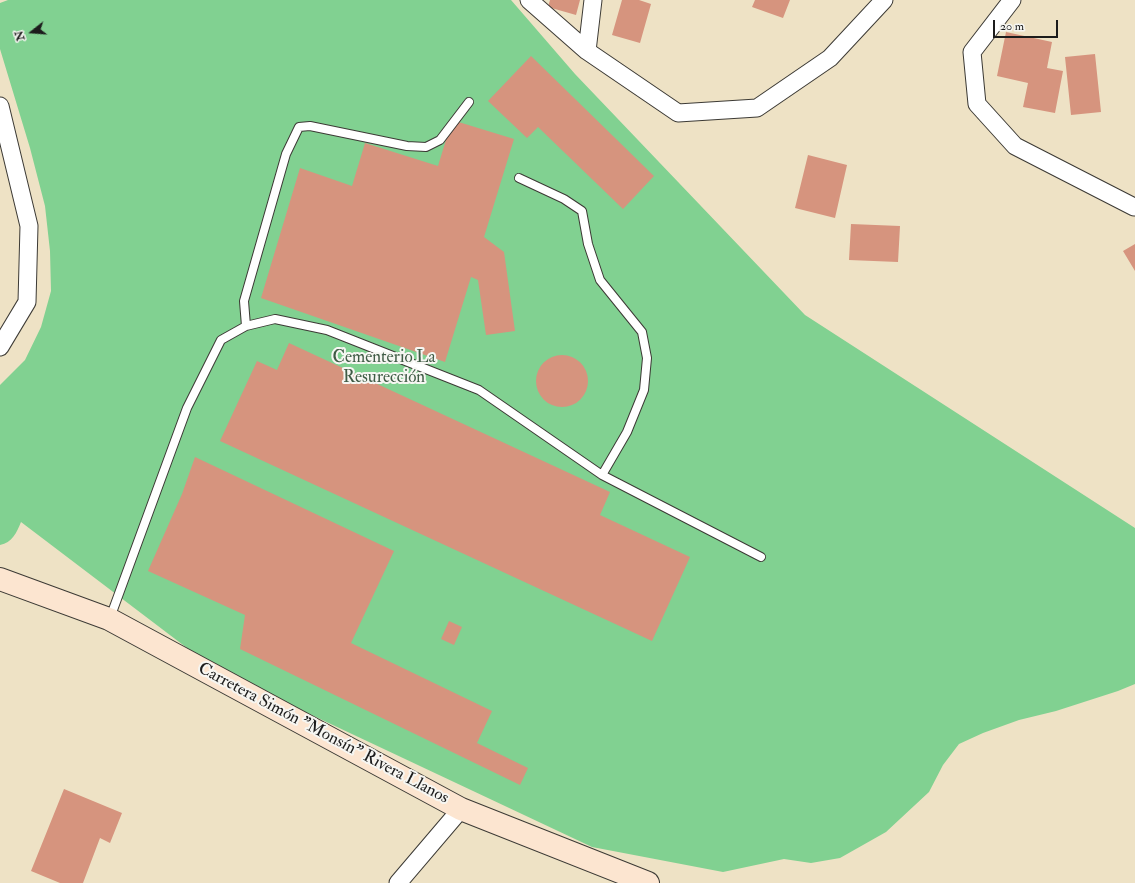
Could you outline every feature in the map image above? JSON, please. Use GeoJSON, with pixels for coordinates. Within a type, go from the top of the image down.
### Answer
{"type":"FeatureCollection","features":[{"type":"Feature","properties":{"kind":"street"},"geometry":{"type":"LineString","coordinates":[[529,0],[587,51],[678,113],[758,108],[830,58],[884,0]]}},
{"type":"Feature","properties":{"kind":"street"},"geometry":{"type":"LineString","coordinates":[[587,51],[593,0]]}},
{"type":"Feature","properties":{"kind":"street"},"geometry":{"type":"LineString","coordinates":[[1012,0],[972,52],[977,104],[1015,146],[1134,207]]}},
{"type":"Feature","properties":{"kind":"street"},"geometry":{"type":"LineString","coordinates":[[0,106],[30,226],[27,302],[0,347]]}},
{"type":"Feature","properties":{"kind":"street","name":"Carretera Simón \"Monsín\" Rivera Llanos"},"geometry":{"type":"LineString","coordinates":[[0,579],[109,619],[461,809],[648,883]]}},
{"type":"Feature","properties":{"kind":"street"},"geometry":{"type":"LineString","coordinates":[[398,883],[461,809]]}},
{"type":"Feature","properties":{"kind":"lane"},"geometry":{"type":"LineString","coordinates":[[246,326],[244,301],[286,154],[299,127],[310,126],[407,146],[426,147],[440,140],[469,102]]}},
{"type":"Feature","properties":{"kind":"lane"},"geometry":{"type":"LineString","coordinates":[[519,178],[564,199],[582,211],[588,244],[600,280],[642,332],[647,358],[644,390],[627,432],[602,475]]}},
{"type":"Feature","properties":{"kind":"lane"},"geometry":{"type":"LineString","coordinates":[[109,619],[187,408],[221,340],[246,326],[275,319],[327,330],[479,390],[602,475],[761,557]]}},
{"type":"Feature","properties":{"kind":"green space","name":"Cementerio La Resurección"},"geometry":{"type":"Polygon","coordinates":[[[8,0],[511,0],[575,74],[805,315],[1135,528],[1135,684],[1056,711],[1019,720],[983,733],[959,744],[943,765],[929,792],[886,832],[840,858],[811,863],[784,859],[723,872],[592,847],[216,670],[21,522],[16,533],[11,539],[0,545],[0,385],[25,360],[41,327],[51,291],[50,251],[45,206],[30,148],[0,49],[0,3],[8,0]]]}},
{"type":"Feature","properties":{"kind":"building"},"geometry":{"type":"Polygon","coordinates":[[[550,0],[580,0],[576,15],[548,7],[550,0]]]}},
{"type":"Feature","properties":{"kind":"building"},"geometry":{"type":"Polygon","coordinates":[[[622,0],[639,0],[651,4],[640,43],[612,35],[622,0]]]}},
{"type":"Feature","properties":{"kind":"building"},"geometry":{"type":"Polygon","coordinates":[[[755,0],[790,0],[783,18],[752,7],[755,0]]]}},
{"type":"Feature","properties":{"kind":"building"},"geometry":{"type":"Polygon","coordinates":[[[1006,32],[1052,42],[1047,68],[1063,71],[1055,113],[1023,107],[1028,83],[997,76],[1006,32]]]}},
{"type":"Feature","properties":{"kind":"building"},"geometry":{"type":"Polygon","coordinates":[[[1095,54],[1101,112],[1071,115],[1065,57],[1095,54]]]}},
{"type":"Feature","properties":{"kind":"building"},"geometry":{"type":"Polygon","coordinates":[[[531,56],[654,176],[623,209],[538,127],[527,138],[488,101],[531,56]]]}},
{"type":"Feature","properties":{"kind":"building"},"geometry":{"type":"Polygon","coordinates":[[[452,120],[514,139],[484,237],[504,252],[515,331],[486,335],[478,280],[471,277],[445,362],[261,298],[300,168],[352,186],[365,143],[438,166],[452,120]]]}},
{"type":"Feature","properties":{"kind":"building"},"geometry":{"type":"Polygon","coordinates":[[[808,155],[847,165],[835,218],[795,208],[808,155]]]}},
{"type":"Feature","properties":{"kind":"building"},"geometry":{"type":"Polygon","coordinates":[[[851,224],[900,226],[898,262],[849,260],[851,224]]]}},
{"type":"Feature","properties":{"kind":"building"},"geometry":{"type":"Polygon","coordinates":[[[1135,244],[1135,271],[1123,251],[1135,244]]]}},
{"type":"Feature","properties":{"kind":"building"},"geometry":{"type":"Polygon","coordinates":[[[289,343],[610,492],[600,515],[690,557],[652,641],[220,441],[257,361],[277,370],[289,343]]]}},
{"type":"Feature","properties":{"kind":"building"},"geometry":{"type":"Polygon","coordinates":[[[557,355],[567,355],[581,362],[588,376],[588,386],[581,400],[567,407],[557,407],[547,403],[540,396],[536,386],[536,376],[540,366],[547,359],[557,355]]]}},
{"type":"Feature","properties":{"kind":"building"},"geometry":{"type":"Polygon","coordinates":[[[195,457],[394,551],[351,643],[492,711],[477,743],[528,768],[520,785],[240,649],[245,615],[148,571],[182,494],[195,457]]]}},
{"type":"Feature","properties":{"kind":"building"},"geometry":{"type":"Polygon","coordinates":[[[449,621],[462,627],[454,645],[441,639],[449,621]]]}},
{"type":"Feature","properties":{"kind":"building"},"geometry":{"type":"Polygon","coordinates":[[[64,789],[122,813],[110,843],[100,838],[83,883],[60,883],[31,871],[64,789]]]}}]}
